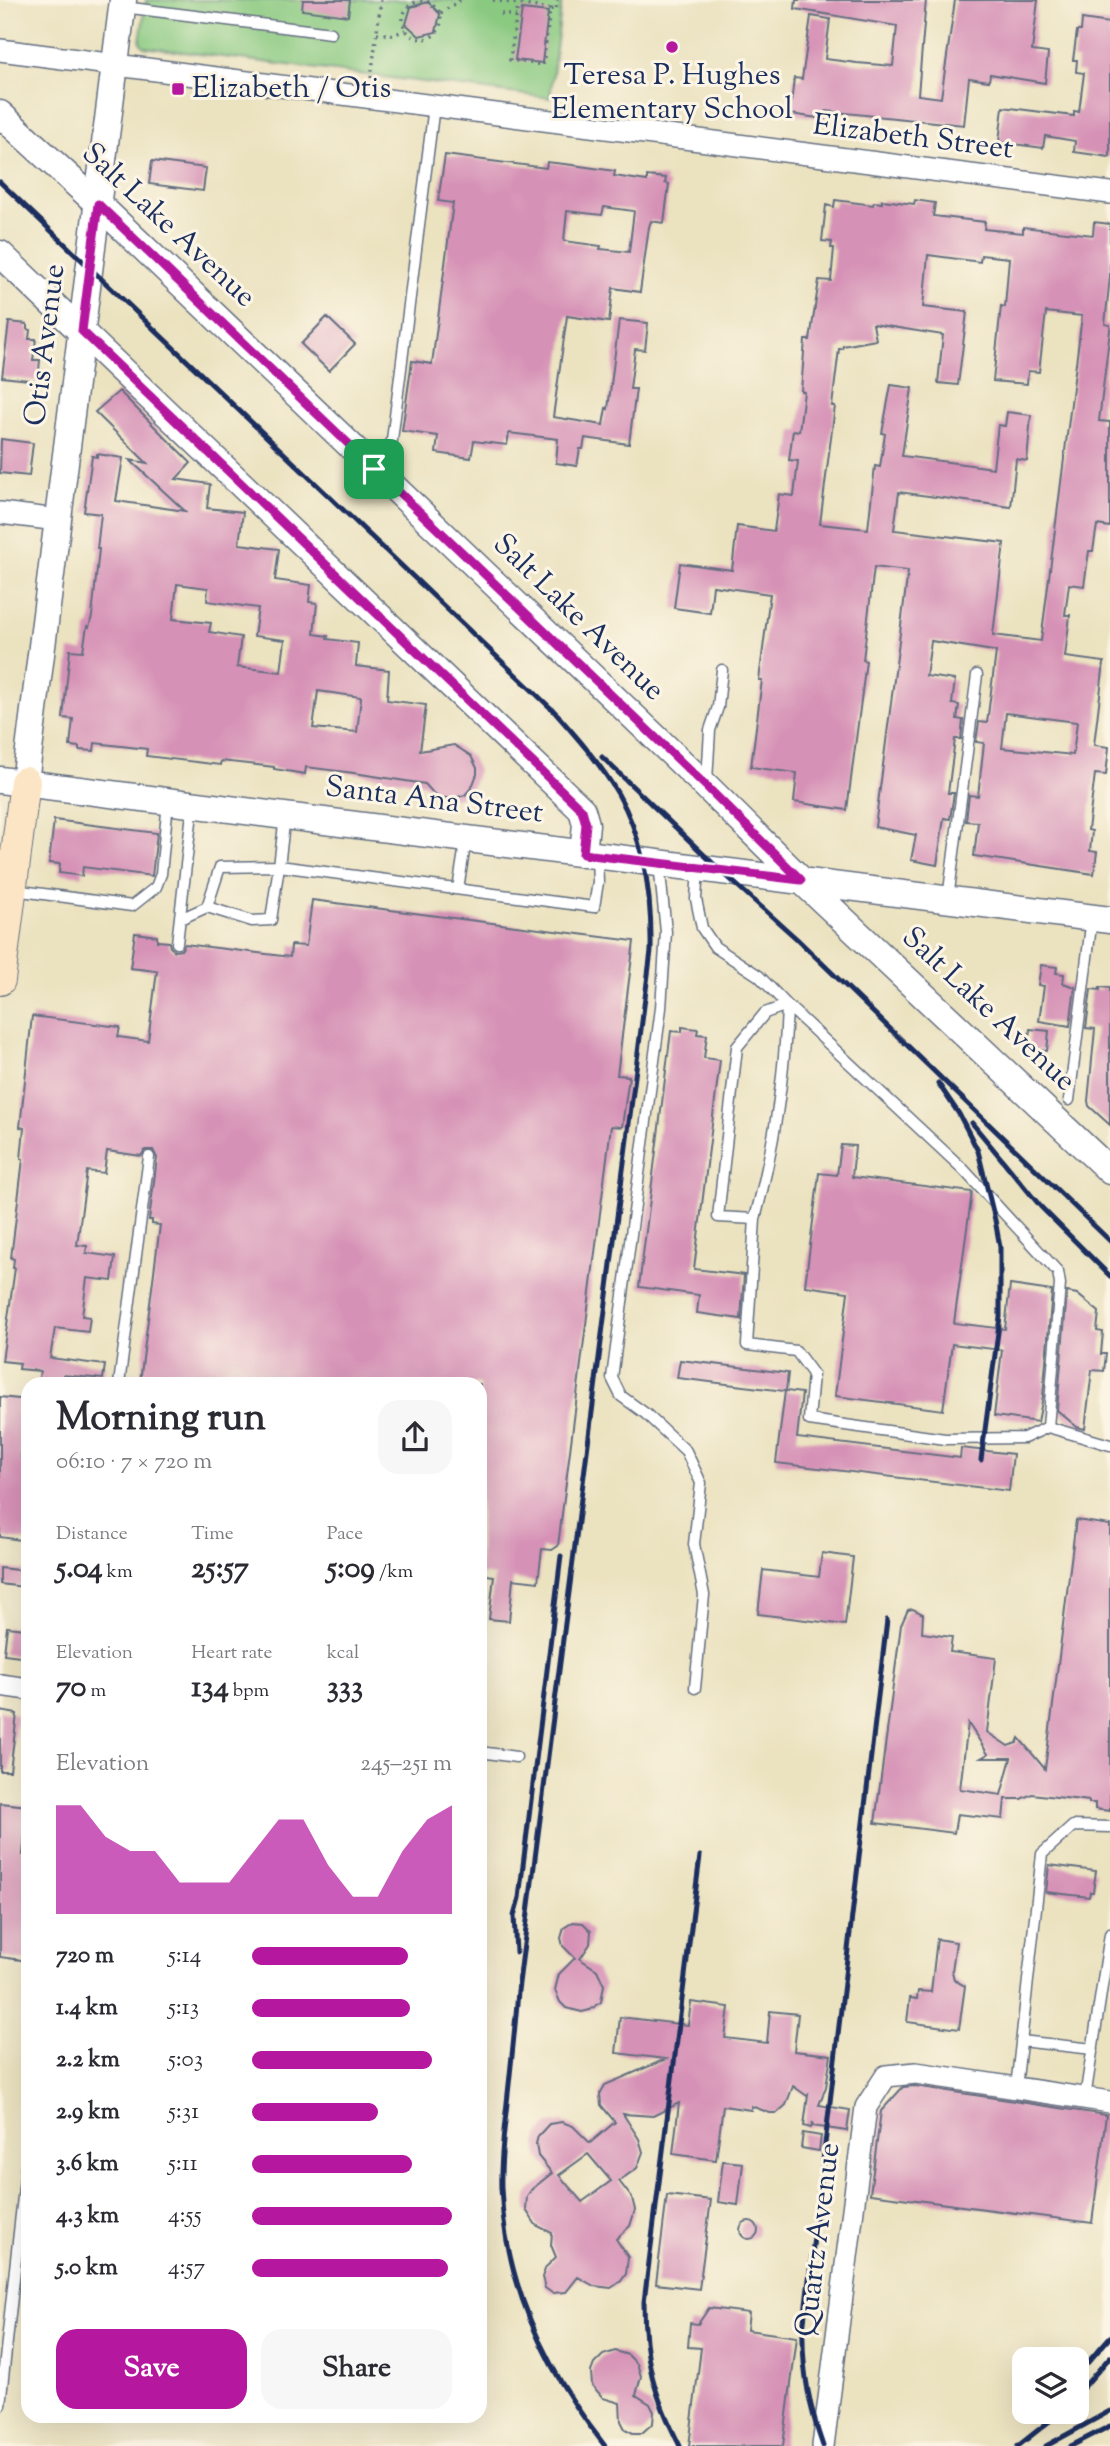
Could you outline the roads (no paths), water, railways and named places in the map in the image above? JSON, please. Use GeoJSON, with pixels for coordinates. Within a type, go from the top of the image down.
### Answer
{"type":"FeatureCollection","features":[{"type":"Feature","properties":{"kind":"main road"},"geometry":{"type":"LineString","coordinates":[[0,980],[12,781]]}},
{"type":"Feature","properties":{"kind":"street","name":"Otis Avenue"},"geometry":{"type":"LineString","coordinates":[[12,781],[58,520],[123,4]]}},
{"type":"Feature","properties":{"kind":"street","name":"Elizabeth Street"},"geometry":{"type":"LineString","coordinates":[[0,50],[1110,193]]}},
{"type":"Feature","properties":{"kind":"street","name":"Salt Lake Avenue"},"geometry":{"type":"LineString","coordinates":[[0,114],[98,204],[801,880],[1110,1171]]}},
{"type":"Feature","properties":{"kind":"street"},"geometry":{"type":"LineString","coordinates":[[0,254],[582,810],[590,855]]}},
{"type":"Feature","properties":{"kind":"street"},"geometry":{"type":"LineString","coordinates":[[0,513],[58,520]]}},
{"type":"Feature","properties":{"kind":"street","name":"Santa Ana Street"},"geometry":{"type":"LineString","coordinates":[[12,781],[1101,919]]}},
{"type":"Feature","properties":{"kind":"street"},"geometry":{"type":"LineString","coordinates":[[0,1685],[21,1688]]}},
{"type":"Feature","properties":{"kind":"street","name":"Quartz Avenue"},"geometry":{"type":"LineString","coordinates":[[823,2446],[866,2107],[886,2076],[916,2073],[1016,2088]]}},
{"type":"Feature","properties":{"kind":"street"},"geometry":{"type":"LineString","coordinates":[[1016,2088],[1110,2102]]}},
{"type":"Feature","properties":{"kind":"lane"},"geometry":{"type":"LineString","coordinates":[[170,13],[172,0]]}},
{"type":"Feature","properties":{"kind":"lane"},"geometry":{"type":"LineString","coordinates":[[123,4],[170,13],[331,33]]}},
{"type":"Feature","properties":{"kind":"lane"},"geometry":{"type":"LineString","coordinates":[[374,469],[387,454],[392,440],[434,106]]}},
{"type":"Feature","properties":{"kind":"lane"},"geometry":{"type":"LineString","coordinates":[[706,786],[710,730],[718,707],[722,670]]}},
{"type":"Feature","properties":{"kind":"lane"},"geometry":{"type":"LineString","coordinates":[[948,899],[977,675]]}},
{"type":"Feature","properties":{"kind":"lane"},"geometry":{"type":"LineString","coordinates":[[7,893],[132,906],[156,887],[180,803]]}},
{"type":"Feature","properties":{"kind":"lane"},"geometry":{"type":"LineString","coordinates":[[177,943],[180,919],[180,803]]}},
{"type":"Feature","properties":{"kind":"lane"},"geometry":{"type":"LineString","coordinates":[[180,919],[207,907],[252,921],[271,920],[285,816]]}},
{"type":"Feature","properties":{"kind":"lane"},"geometry":{"type":"LineString","coordinates":[[458,890],[466,839]]}},
{"type":"Feature","properties":{"kind":"lane"},"geometry":{"type":"LineString","coordinates":[[207,907],[220,867],[279,866],[594,907],[598,881],[590,855]]}},
{"type":"Feature","properties":{"kind":"lane"},"geometry":{"type":"LineString","coordinates":[[659,863],[666,932],[661,1008],[612,1378],[621,1396],[646,1414],[686,1451],[701,1483],[694,1544],[705,1595],[695,1688]]}},
{"type":"Feature","properties":{"kind":"lane"},"geometry":{"type":"LineString","coordinates":[[698,868],[696,899],[702,928],[715,947],[759,976],[786,1005],[964,1170],[1058,1272],[1060,1284],[1048,1427]]}},
{"type":"Feature","properties":{"kind":"lane"},"geometry":{"type":"LineString","coordinates":[[1069,1100],[1101,919]]}},
{"type":"Feature","properties":{"kind":"lane"},"geometry":{"type":"LineString","coordinates":[[786,1005],[784,1055],[766,1176],[755,1219],[747,1345],[796,1351],[813,1374],[809,1420],[945,1439],[1024,1438],[1048,1427],[1110,1445]]}},
{"type":"Feature","properties":{"kind":"lane"},"geometry":{"type":"LineString","coordinates":[[755,1219],[718,1217],[737,1047],[765,1013],[786,1005]]}},
{"type":"Feature","properties":{"kind":"lane"},"geometry":{"type":"LineString","coordinates":[[120,1377],[149,1157]]}},
{"type":"Feature","properties":{"kind":"lane"},"geometry":{"type":"LineString","coordinates":[[487,1753],[516,1757]]}},
{"type":"Feature","properties":{"kind":"lane"},"geometry":{"type":"LineString","coordinates":[[1016,2088],[1042,1854],[1073,1826],[1110,1827]]}},
{"type":"Feature","properties":{"kind":"lane"},"geometry":{"type":"LineString","coordinates":[[1085,2098],[1110,1934]]}},
{"type":"Feature","properties":{"kind":"lane"},"geometry":{"type":"LineString","coordinates":[[1021,2041],[1093,2049]]}},
{"type":"Feature","properties":{"kind":"lane"},"geometry":{"type":"LineString","coordinates":[[0,2405],[21,2214]]}},
{"type":"Feature","properties":{"kind":"railway"},"geometry":{"type":"LineString","coordinates":[[0,182],[559,716]]}},
{"type":"Feature","properties":{"kind":"railway"},"geometry":{"type":"LineString","coordinates":[[552,709],[603,771],[618,794],[635,831],[648,890],[651,951],[518,1991],[501,2188],[511,2259],[532,2325],[564,2388],[605,2446]]}},
{"type":"Feature","properties":{"kind":"railway"},"geometry":{"type":"LineString","coordinates":[[602,757],[797,939],[1110,1241]]}},
{"type":"Feature","properties":{"kind":"railway"},"geometry":{"type":"LineString","coordinates":[[938,1083],[959,1114],[978,1151],[1000,1247],[1000,1317],[981,1460]]}},
{"type":"Feature","properties":{"kind":"railway"},"geometry":{"type":"LineString","coordinates":[[972,1123],[1041,1207],[1110,1276]]}},
{"type":"Feature","properties":{"kind":"railway"},"geometry":{"type":"LineString","coordinates":[[516,1952],[514,1916],[519,1898],[561,1556]]}},
{"type":"Feature","properties":{"kind":"railway"},"geometry":{"type":"LineString","coordinates":[[823,2446],[807,2389],[803,2330],[887,1620]]}},
{"type":"Feature","properties":{"kind":"railway"},"geometry":{"type":"LineString","coordinates":[[680,2446],[663,2410],[652,2377],[646,2342],[644,2302],[700,1856]]}},
{"type":"Feature","properties":{"kind":"railway"},"geometry":{"type":"LineString","coordinates":[[1089,2361],[1110,2337]]}},
{"type":"Feature","properties":{"kind":"railway"},"geometry":{"type":"LineString","coordinates":[[1089,2381],[1110,2357]]}},
{"type":"Feature","properties":{"kind":"railway"},"geometry":{"type":"LineString","coordinates":[[1046,2446],[1110,2411]]}},
{"type":"Feature","properties":{"kind":"railway"},"geometry":{"type":"LineString","coordinates":[[1018,2446],[1046,2424]]}},
{"type":"Feature","properties":{"kind":"railway"},"geometry":{"type":"LineString","coordinates":[[1071,2446],[1110,2426]]}},
{"type":"Feature","properties":{"kind":"place","name":"Teresa P. Hughes Elementary School"},"geometry":{"type":"Point","coordinates":[672,47]}},
{"type":"Feature","properties":{"kind":"place","name":"Elizabeth / Otis"},"geometry":{"type":"Point","coordinates":[178,89]}}]}
